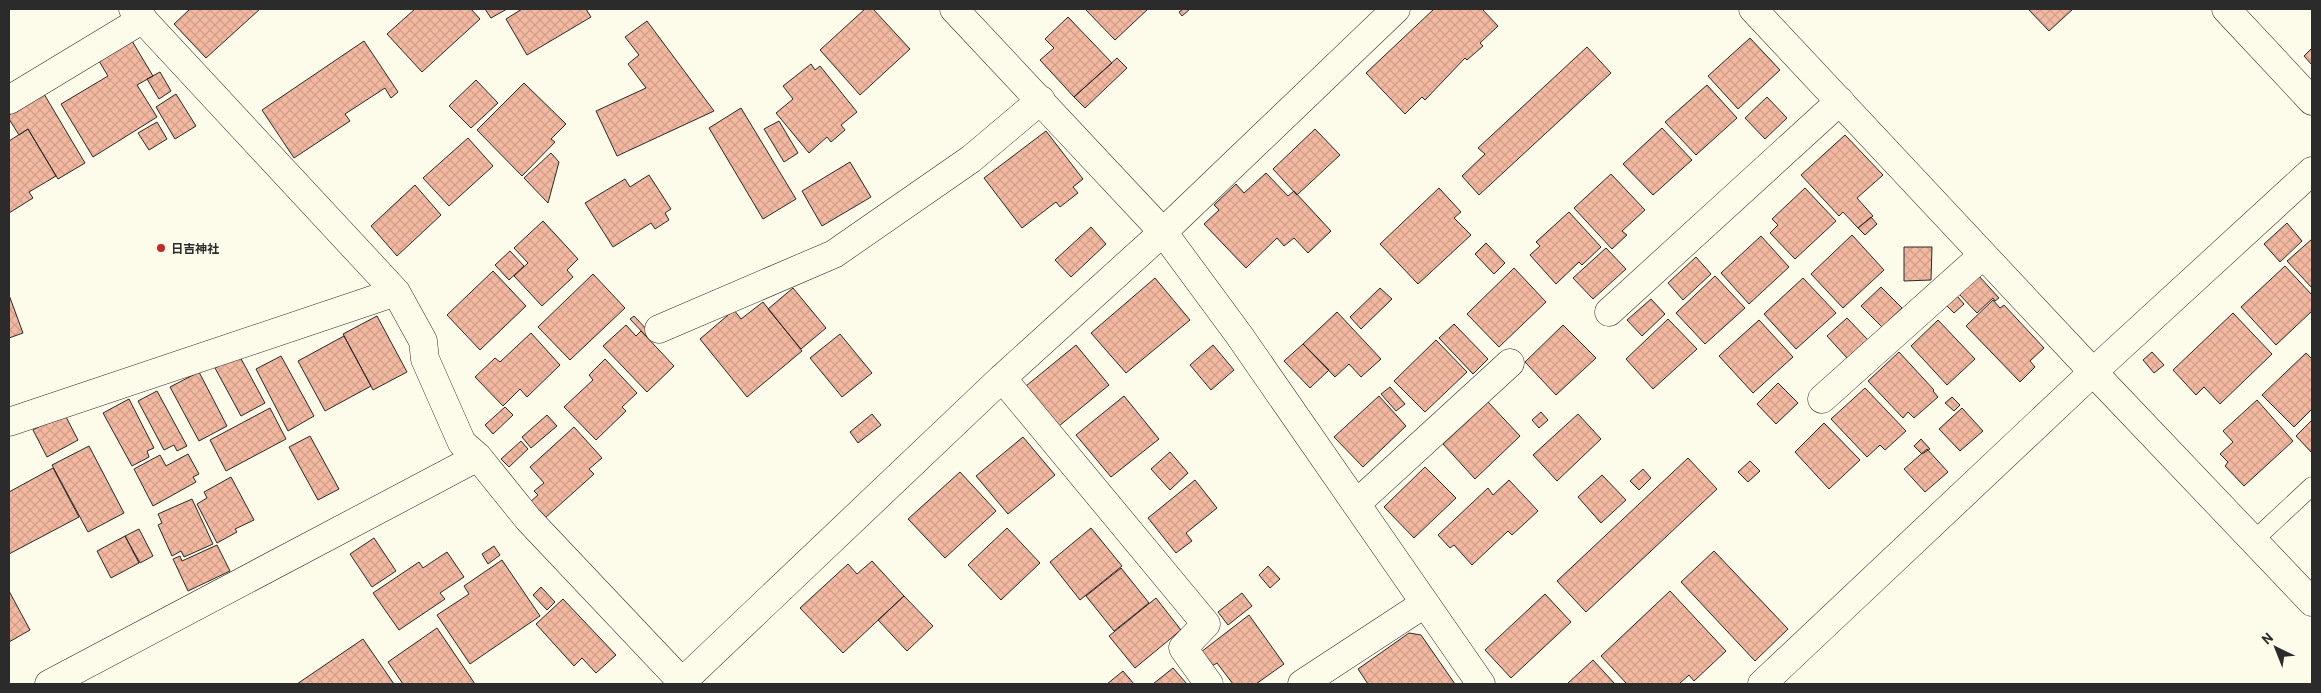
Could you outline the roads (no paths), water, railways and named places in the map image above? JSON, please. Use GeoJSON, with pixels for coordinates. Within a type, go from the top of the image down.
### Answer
{"type":"FeatureCollection","features":[{"type":"Feature","properties":{"kind":"street"},"geometry":{"type":"LineString","coordinates":[[954,9],[1164,232],[1239,335],[1481,684]]}},
{"type":"Feature","properties":{"kind":"street"},"geometry":{"type":"LineString","coordinates":[[9,100],[138,14],[396,292],[423,341],[424,359],[462,442],[478,458],[528,519],[682,683],[1002,378],[1164,232],[1396,9]]}},
{"type":"Feature","properties":{"kind":"street"},"geometry":{"type":"LineString","coordinates":[[1753,9],[2093,372],[2312,602]]}},
{"type":"Feature","properties":{"kind":"street"},"geometry":{"type":"LineString","coordinates":[[2226,9],[2312,102]]}},
{"type":"Feature","properties":{"kind":"street"},"geometry":{"type":"LineString","coordinates":[[659,329],[834,254],[971,160],[1041,100]]}},
{"type":"Feature","properties":{"kind":"street"},"geometry":{"type":"LineString","coordinates":[[1610,312],[1840,101]]}},
{"type":"Feature","properties":{"kind":"street"},"geometry":{"type":"LineString","coordinates":[[1762,684],[2093,372],[2312,171]]}},
{"type":"Feature","properties":{"kind":"street"},"geometry":{"type":"LineString","coordinates":[[1822,399],[1983,255]]}},
{"type":"Feature","properties":{"kind":"street"},"geometry":{"type":"LineString","coordinates":[[9,422],[396,292]]}},
{"type":"Feature","properties":{"kind":"street"},"geometry":{"type":"LineString","coordinates":[[1356,504],[1510,363]]}},
{"type":"Feature","properties":{"kind":"street"},"geometry":{"type":"LineString","coordinates":[[1002,378],[1206,624],[1184,648],[1209,684]]}},
{"type":"Feature","properties":{"kind":"street"},"geometry":{"type":"LineString","coordinates":[[49,684],[478,458]]}},
{"type":"Feature","properties":{"kind":"street"},"geometry":{"type":"LineString","coordinates":[[1302,684],[1424,604]]}},
{"type":"Feature","properties":{"kind":"lane"},"geometry":{"type":"LineString","coordinates":[[2254,540],[2312,486]]}},
{"type":"Feature","properties":{"kind":"place","name":"日吉神社"},"geometry":{"type":"Point","coordinates":[161,248]}}]}
